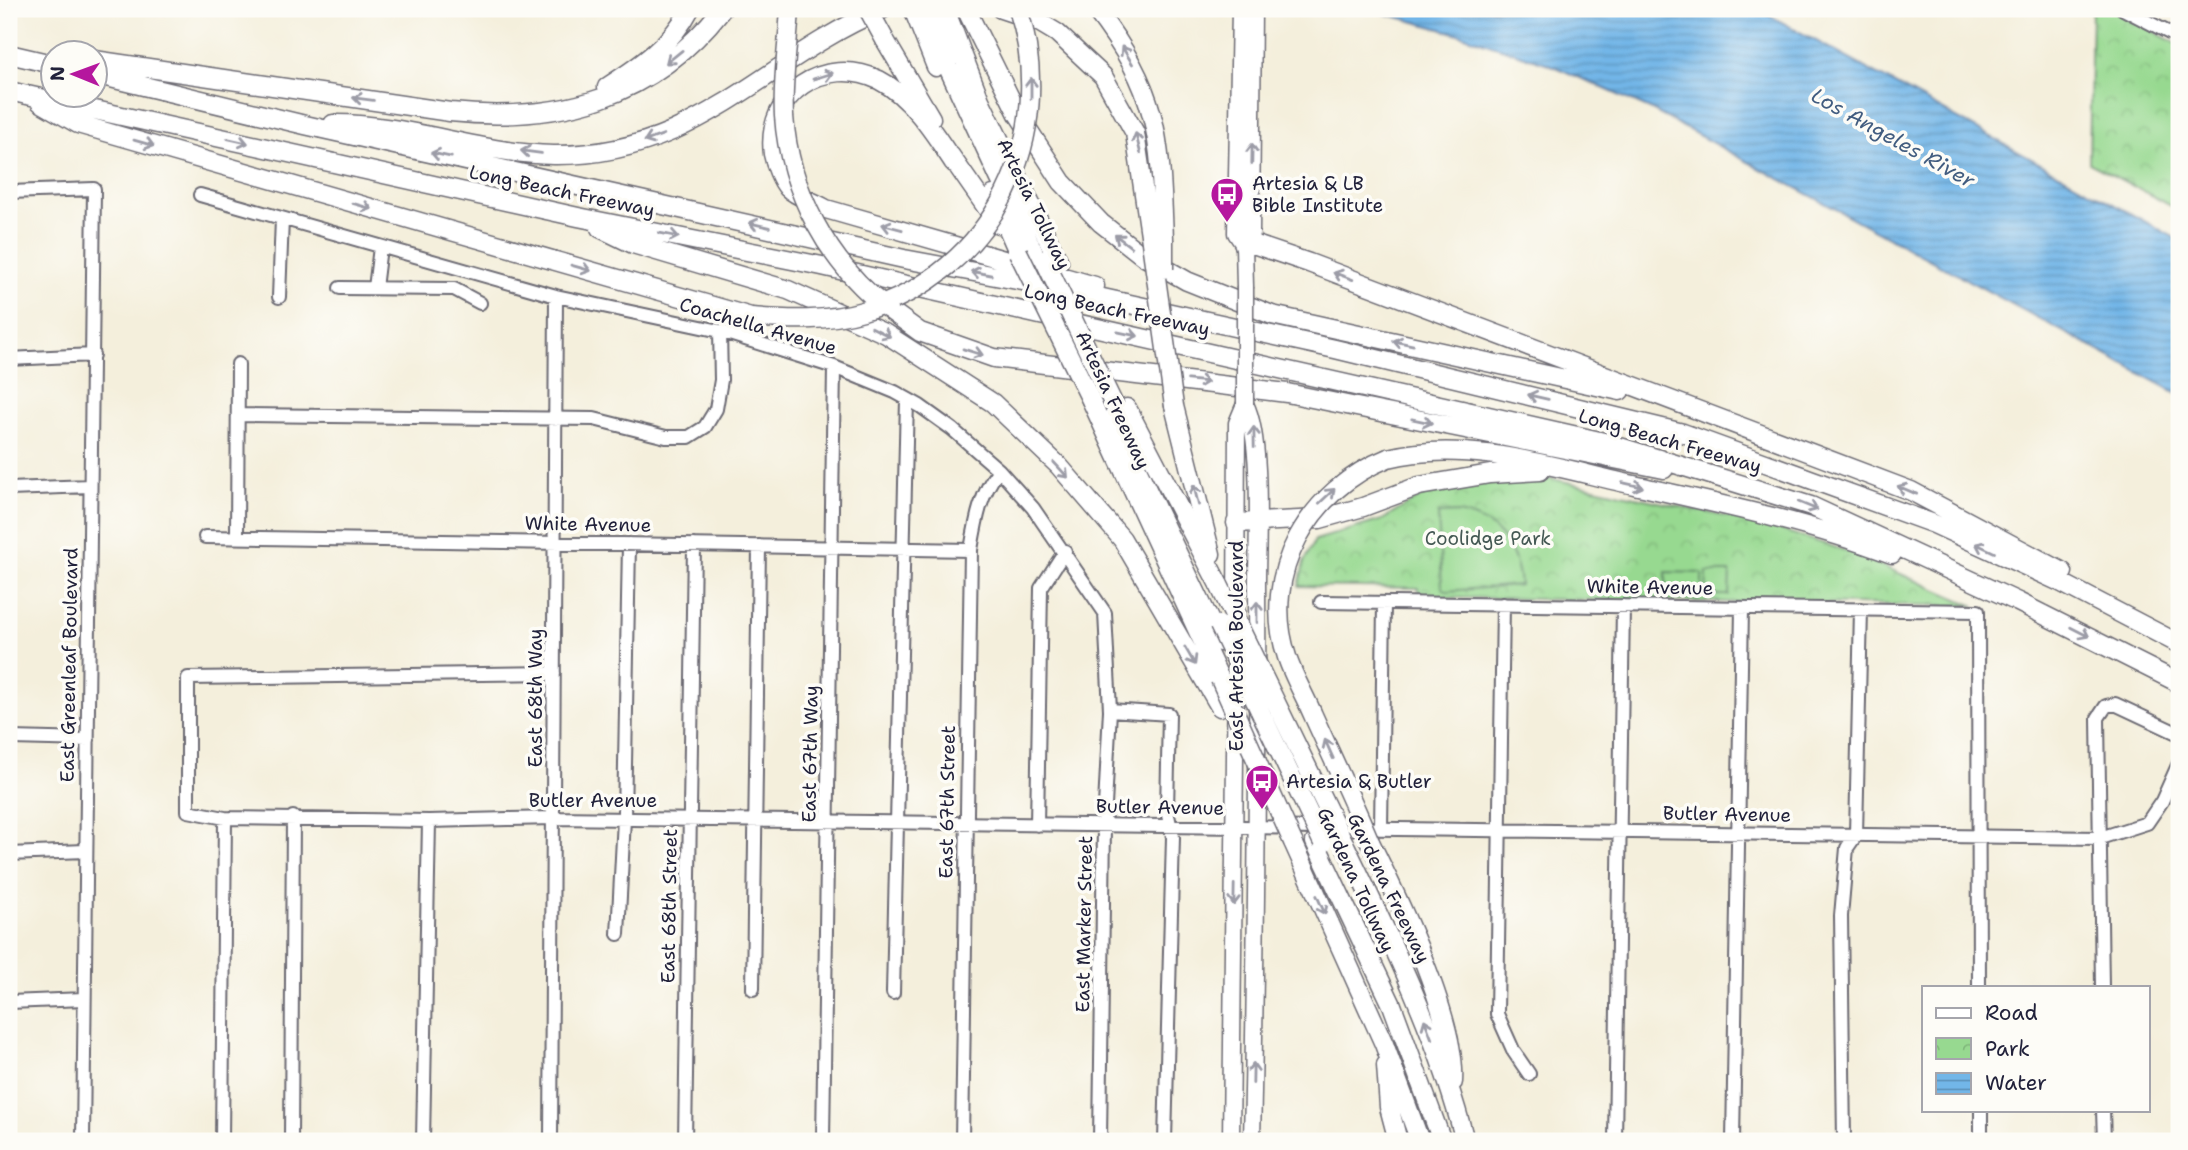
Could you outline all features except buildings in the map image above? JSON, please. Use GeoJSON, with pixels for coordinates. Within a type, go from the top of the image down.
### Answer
{"type":"FeatureCollection","features":[{"type":"Feature","properties":{"kind":"highway"},"geometry":{"type":"LineString","coordinates":[[575,107],[646,61],[666,43],[690,9]]}},
{"type":"Feature","properties":{"kind":"highway"},"geometry":{"type":"LineString","coordinates":[[108,62],[491,116],[558,111],[610,96],[645,79],[677,55],[722,9]]}},
{"type":"Feature","properties":{"kind":"highway"},"geometry":{"type":"LineString","coordinates":[[790,9],[784,114],[790,166],[811,216],[839,259],[872,297],[920,332],[994,358],[1287,393],[1609,460],[1744,483]]}},
{"type":"Feature","properties":{"kind":"highway"},"geometry":{"type":"LineString","coordinates":[[868,9],[954,163]]}},
{"type":"Feature","properties":{"kind":"highway"},"geometry":{"type":"LineString","coordinates":[[305,125],[368,124],[552,155],[599,152],[637,145],[683,128],[721,107],[857,19],[883,9]]}},
{"type":"Feature","properties":{"kind":"highway","name":"Artesia Freeway"},"geometry":{"type":"LineString","coordinates":[[913,9],[940,42],[1001,145],[1039,258],[1110,404],[1219,585]]}},
{"type":"Feature","properties":{"kind":"highway"},"geometry":{"type":"LineString","coordinates":[[925,9],[940,42]]}},
{"type":"Feature","properties":{"kind":"highway"},"geometry":{"type":"LineString","coordinates":[[931,9],[940,42]]}},
{"type":"Feature","properties":{"kind":"highway","name":"Artesia Freeway"},"geometry":{"type":"LineString","coordinates":[[945,9],[940,42],[1039,258],[1110,404],[1259,770]]}},
{"type":"Feature","properties":{"kind":"highway"},"geometry":{"type":"LineString","coordinates":[[966,9],[1018,114],[1062,182],[1101,223],[1143,256],[1187,281],[1272,315],[1540,372],[1708,415]]}},
{"type":"Feature","properties":{"kind":"highway"},"geometry":{"type":"LineString","coordinates":[[1001,9],[1037,21],[1057,33],[1103,76],[1136,133],[1157,237],[1174,406],[1219,585]]}},
{"type":"Feature","properties":{"kind":"highway"},"geometry":{"type":"LineString","coordinates":[[27,95],[78,124],[751,317],[791,320],[862,311],[894,299],[924,283],[953,261],[979,233],[1002,200],[1026,136],[1031,71],[1018,9]]}},
{"type":"Feature","properties":{"kind":"highway"},"geometry":{"type":"LineString","coordinates":[[1098,13],[1137,71],[1150,102],[1161,162],[1157,237]]}},
{"type":"Feature","properties":{"kind":"highway"},"geometry":{"type":"LineString","coordinates":[[9,47],[38,52]]}},
{"type":"Feature","properties":{"kind":"highway"},"geometry":{"type":"LineString","coordinates":[[9,54],[38,61]]}},
{"type":"Feature","properties":{"kind":"highway"},"geometry":{"type":"LineString","coordinates":[[1039,258],[954,163],[911,106],[880,81],[850,71],[824,74],[800,86],[776,114],[771,135],[775,163],[789,188],[826,209],[1181,310],[1312,339],[1335,349]]}},
{"type":"Feature","properties":{"kind":"highway","name":"Long Beach Freeway"},"geometry":{"type":"LineString","coordinates":[[108,77],[305,125],[904,259],[1039,284],[1335,349],[1683,433],[1934,524],[2060,582],[2178,644]]}},
{"type":"Feature","properties":{"kind":"highway","name":"Long Beach Freeway"},"geometry":{"type":"LineString","coordinates":[[9,91],[578,217],[822,266],[1604,442],[1744,483],[1811,506],[2018,602],[2179,683]]}},
{"type":"Feature","properties":{"kind":"highway"},"geometry":{"type":"LineString","coordinates":[[578,217],[633,244],[788,290],[886,334],[993,403],[1059,466],[1122,539],[1259,770],[1384,1044],[1420,1141]]}},
{"type":"Feature","properties":{"kind":"highway"},"geometry":{"type":"LineString","coordinates":[[1244,245],[1256,245],[1309,263],[1910,491],[2157,620],[2178,644]]}},
{"type":"Feature","properties":{"kind":"highway","name":"Gardena Tollway"},"geometry":{"type":"LineString","coordinates":[[1110,404],[1319,842],[1395,991],[1448,1141]]}},
{"type":"Feature","properties":{"kind":"highway"},"geometry":{"type":"LineString","coordinates":[[1452,1093],[1454,1069],[1448,1034],[1394,892],[1376,836],[1287,657],[1279,606],[1282,583],[1298,532],[1319,503],[1346,479],[1388,458],[1412,452],[1458,451],[1543,464],[1789,523],[1887,552],[2018,602]]}},
{"type":"Feature","properties":{"kind":"highway"},"geometry":{"type":"LineString","coordinates":[[1236,523],[1320,519],[1363,507],[1419,486],[1490,474],[1542,471],[1596,477]]}},
{"type":"Feature","properties":{"kind":"highway","name":"Gardena Freeway"},"geometry":{"type":"LineString","coordinates":[[1219,585],[1404,967],[1452,1093],[1465,1141]]}},
{"type":"Feature","properties":{"kind":"highway","name":"Gardena Tollway"},"geometry":{"type":"LineString","coordinates":[[1319,842],[1392,1005],[1442,1141]]}},
{"type":"Feature","properties":{"kind":"highway"},"geometry":{"type":"LineString","coordinates":[[1384,1044],[1389,1107],[1398,1141]]}},
{"type":"Feature","properties":{"kind":"main road","name":"East Artesia Boulevard"},"geometry":{"type":"LineString","coordinates":[[1240,9],[1246,39]]}},
{"type":"Feature","properties":{"kind":"main road","name":"East Artesia Boulevard"},"geometry":{"type":"LineString","coordinates":[[1231,1141],[1237,423],[1245,404],[1244,245],[1236,233],[1246,39],[1253,9]]}},
{"type":"Feature","properties":{"kind":"main road","name":"East Artesia Boulevard"},"geometry":{"type":"LineString","coordinates":[[1245,404],[1254,421],[1259,827],[1252,1141]]}},
{"type":"Feature","properties":{"kind":"street"},"geometry":{"type":"LineString","coordinates":[[2124,9],[2179,38]]}},
{"type":"Feature","properties":{"kind":"street","name":"East Greenleaf Boulevard"},"geometry":{"type":"LineString","coordinates":[[9,192],[94,189],[83,1141]]}},
{"type":"Feature","properties":{"kind":"street","name":"Coachella Avenue"},"geometry":{"type":"LineString","coordinates":[[200,195],[556,296],[720,331],[834,367],[907,399],[952,429],[999,470],[1034,508],[1065,551]]}},
{"type":"Feature","properties":{"kind":"street"},"geometry":{"type":"LineString","coordinates":[[279,298],[282,219]]}},
{"type":"Feature","properties":{"kind":"street"},"geometry":{"type":"LineString","coordinates":[[374,288],[380,247]]}},
{"type":"Feature","properties":{"kind":"street"},"geometry":{"type":"LineString","coordinates":[[340,288],[454,289],[480,303]]}},
{"type":"Feature","properties":{"kind":"street","name":"East 68th Way"},"geometry":{"type":"LineString","coordinates":[[551,1141],[556,296]]}},
{"type":"Feature","properties":{"kind":"street"},"geometry":{"type":"LineString","coordinates":[[239,415],[594,419],[666,437],[689,437],[705,427],[716,409],[721,380],[720,331]]}},
{"type":"Feature","properties":{"kind":"street"},"geometry":{"type":"LineString","coordinates":[[9,359],[93,355]]}},
{"type":"Feature","properties":{"kind":"street"},"geometry":{"type":"LineString","coordinates":[[237,537],[238,364]]}},
{"type":"Feature","properties":{"kind":"street","name":"East 67th Way"},"geometry":{"type":"LineString","coordinates":[[823,1141],[834,367]]}},
{"type":"Feature","properties":{"kind":"street"},"geometry":{"type":"LineString","coordinates":[[893,993],[907,399]]}},
{"type":"Feature","properties":{"kind":"street","name":"East 67th Street"},"geometry":{"type":"LineString","coordinates":[[962,1141],[971,550],[977,513],[988,484],[999,470]]}},
{"type":"Feature","properties":{"kind":"street"},"geometry":{"type":"LineString","coordinates":[[9,489],[90,486]]}},
{"type":"Feature","properties":{"kind":"street","name":"White Avenue"},"geometry":{"type":"LineString","coordinates":[[205,537],[971,550]]}},
{"type":"Feature","properties":{"kind":"street"},"geometry":{"type":"LineString","coordinates":[[618,934],[624,819],[629,544]]}},
{"type":"Feature","properties":{"kind":"street","name":"East 68th Street"},"geometry":{"type":"LineString","coordinates":[[685,1141],[694,545]]}},
{"type":"Feature","properties":{"kind":"street"},"geometry":{"type":"LineString","coordinates":[[754,989],[758,821],[759,546]]}},
{"type":"Feature","properties":{"kind":"street"},"geometry":{"type":"LineString","coordinates":[[1037,825],[1041,588],[1065,551]]}},
{"type":"Feature","properties":{"kind":"street","name":"East Marker Street"},"geometry":{"type":"LineString","coordinates":[[1065,551],[1105,613],[1110,710],[1104,825],[1100,1141]]}},
{"type":"Feature","properties":{"kind":"street","name":"White Avenue"},"geometry":{"type":"LineString","coordinates":[[1321,602],[1978,611],[1976,837]]}},
{"type":"Feature","properties":{"kind":"street"},"geometry":{"type":"LineString","coordinates":[[1376,836],[1384,603]]}},
{"type":"Feature","properties":{"kind":"street"},"geometry":{"type":"LineString","coordinates":[[1503,604],[1497,1014],[1509,1044],[1530,1074]]}},
{"type":"Feature","properties":{"kind":"street"},"geometry":{"type":"LineString","coordinates":[[1615,1141],[1623,606]]}},
{"type":"Feature","properties":{"kind":"street"},"geometry":{"type":"LineString","coordinates":[[1733,1141],[1742,608]]}},
{"type":"Feature","properties":{"kind":"street"},"geometry":{"type":"LineString","coordinates":[[1844,1141],[1841,916],[1847,848],[1856,835],[1861,609]]}},
{"type":"Feature","properties":{"kind":"street","name":"Butler Avenue"},"geometry":{"type":"LineString","coordinates":[[554,673],[188,678],[188,811],[225,818],[429,821],[553,818],[1259,827],[1376,836],[1500,831],[2100,838],[2147,823],[2162,801],[2179,763]]}},
{"type":"Feature","properties":{"kind":"street"},"geometry":{"type":"LineString","coordinates":[[2102,986],[2098,718],[2106,706],[2115,704],[2179,734]]}},
{"type":"Feature","properties":{"kind":"street"},"geometry":{"type":"LineString","coordinates":[[1110,710],[1169,714],[1167,811],[1172,826],[1166,1141]]}},
{"type":"Feature","properties":{"kind":"street"},"geometry":{"type":"LineString","coordinates":[[12,738],[88,740]]}},
{"type":"Feature","properties":{"kind":"street"},"geometry":{"type":"LineString","coordinates":[[291,1141],[293,817]]}},
{"type":"Feature","properties":{"kind":"street"},"geometry":{"type":"LineString","coordinates":[[222,1141],[225,818]]}},
{"type":"Feature","properties":{"kind":"street"},"geometry":{"type":"LineString","coordinates":[[423,1141],[429,821]]}},
{"type":"Feature","properties":{"kind":"street"},"geometry":{"type":"LineString","coordinates":[[1976,837],[1979,986]]}},
{"type":"Feature","properties":{"kind":"street"},"geometry":{"type":"LineString","coordinates":[[9,854],[85,851]]}},
{"type":"Feature","properties":{"kind":"street"},"geometry":{"type":"LineString","coordinates":[[9,1002],[84,999]]}},
{"type":"Feature","properties":{"kind":"street"},"geometry":{"type":"LineString","coordinates":[[1981,1112],[1982,1141]]}},
{"type":"Feature","properties":{"kind":"street"},"geometry":{"type":"LineString","coordinates":[[2103,1112],[2104,1141]]}},
{"type":"Feature","properties":{"kind":"green space"},"geometry":{"type":"Polygon","coordinates":[[[2092,9],[2112,9],[2179,45],[2179,210],[2089,163],[2092,9]]]}},
{"type":"Feature","properties":{"kind":"green space","name":"Coolidge Park"},"geometry":{"type":"Polygon","coordinates":[[[1482,478],[1548,478],[1765,525],[1853,553],[1974,606],[1419,597],[1418,588],[1299,586],[1304,562],[1315,540],[1382,520],[1437,487],[1482,478]]]}},
{"type":"Feature","properties":{"kind":"green space"},"geometry":{"type":"Polygon","coordinates":[[[1459,513],[1484,522],[1503,538],[1515,559],[1520,585],[1447,591],[1442,587],[1438,514],[1459,513]]]}},
{"type":"Feature","properties":{"kind":"green space"},"geometry":{"type":"Polygon","coordinates":[[[1666,572],[1702,573],[1702,595],[1666,594],[1666,572]]]}},
{"type":"Feature","properties":{"kind":"green space"},"geometry":{"type":"Polygon","coordinates":[[[1707,572],[1730,572],[1729,595],[1706,595],[1707,572]]]}},
{"type":"Feature","properties":{"kind":"water","name":"Los Angeles River"},"geometry":{"type":"Polygon","coordinates":[[[1368,9],[1758,9],[2179,240],[2179,394],[1650,109],[1549,64],[1459,34],[1368,9]]]}},
{"type":"Feature","properties":{"kind":"place","name":"Artesia & LB Bible Institute"},"geometry":{"type":"Point","coordinates":[1227,224]}},
{"type":"Feature","properties":{"kind":"place","name":"Artesia & Butler"},"geometry":{"type":"Point","coordinates":[1262,811]}}]}
